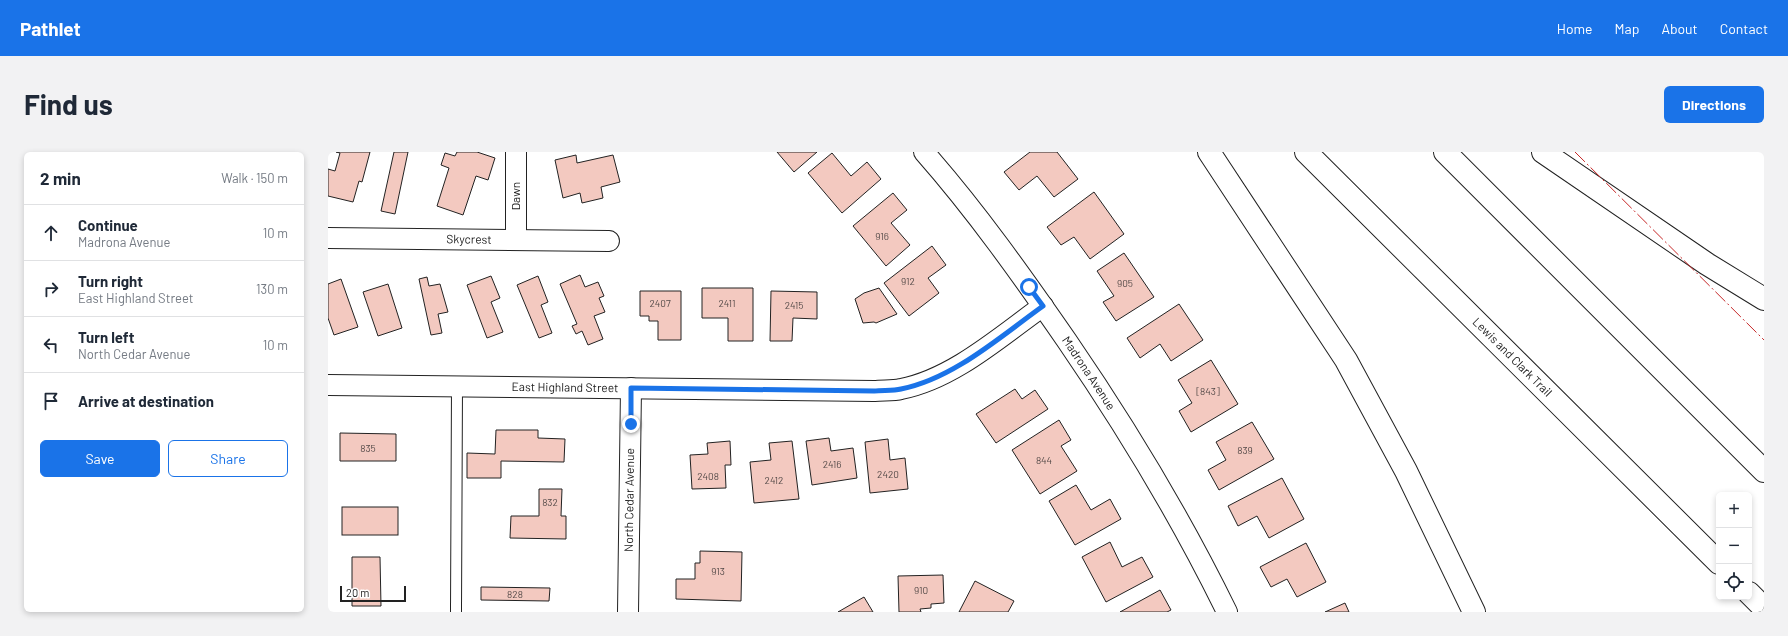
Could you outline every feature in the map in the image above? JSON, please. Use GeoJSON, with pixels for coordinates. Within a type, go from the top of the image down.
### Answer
{"type":"FeatureCollection","features":[{"type":"Feature","properties":{"kind":"highway"},"geometry":{"type":"LineString","coordinates":[[1209,152],[1346,360],[1406,471],[1474,612]]}},
{"type":"Feature","properties":{"kind":"highway","name":"Lewis and Clark Trail"},"geometry":{"type":"LineString","coordinates":[[1306,152],[1716,560]]}},
{"type":"Feature","properties":{"kind":"highway"},"geometry":{"type":"LineString","coordinates":[[1445,152],[1764,470]]}},
{"type":"Feature","properties":{"kind":"highway"},"geometry":{"type":"LineString","coordinates":[[1544,152],[1707,264],[1764,299]]}},
{"type":"Feature","properties":{"kind":"highway"},"geometry":{"type":"LineString","coordinates":[[1752,596],[1764,608]]}},
{"type":"Feature","properties":{"kind":"street","name":"Dawn"},"geometry":{"type":"LineString","coordinates":[[516,152],[516,240]]}},
{"type":"Feature","properties":{"kind":"street","name":"Madrona Avenue"},"geometry":{"type":"LineString","coordinates":[[924,152],[994,239],[1043,306],[1118,416],[1177,519],[1227,612]]}},
{"type":"Feature","properties":{"kind":"street","name":"Skycrest"},"geometry":{"type":"LineString","coordinates":[[328,238],[609,241]]}},
{"type":"Feature","properties":{"kind":"street","name":"East Highland Street"},"geometry":{"type":"LineString","coordinates":[[328,385],[874,391],[901,389],[931,380],[963,363],[1043,306]]}},
{"type":"Feature","properties":{"kind":"street","name":"North Cedar Avenue"},"geometry":{"type":"LineString","coordinates":[[628,612],[631,388]]}},
{"type":"Feature","properties":{"kind":"lane"},"geometry":{"type":"LineString","coordinates":[[456,612],[457,386]]}},
{"type":"Feature","properties":{"kind":"building"},"geometry":{"type":"Polygon","coordinates":[[[336,152],[370,152],[362,182],[359,181],[353,202],[328,196],[328,169],[335,171],[340,153],[336,152]]]}},
{"type":"Feature","properties":{"kind":"building"},"geometry":{"type":"Polygon","coordinates":[[[394,152],[408,152],[395,214],[381,211],[394,152]]]}},
{"type":"Feature","properties":{"kind":"building"},"geometry":{"type":"Polygon","coordinates":[[[457,152],[477,152],[495,158],[488,180],[476,176],[463,215],[437,206],[449,168],[441,165],[445,153],[455,156],[457,152]]]}},
{"type":"Feature","properties":{"kind":"building"},"geometry":{"type":"Polygon","coordinates":[[[777,152],[817,152],[794,172],[777,152]]]}},
{"type":"Feature","properties":{"kind":"building"},"geometry":{"type":"Polygon","coordinates":[[[1030,152],[1057,152],[1078,179],[1054,197],[1037,176],[1019,190],[1004,172],[1030,152]]]}},
{"type":"Feature","properties":{"kind":"building"},"geometry":{"type":"Polygon","coordinates":[[[832,153],[851,176],[867,162],[881,179],[842,213],[808,173],[832,153]]]}},
{"type":"Feature","properties":{"kind":"building"},"geometry":{"type":"Polygon","coordinates":[[[576,155],[577,163],[613,155],[620,182],[601,187],[603,198],[582,203],[580,193],[563,198],[555,160],[576,155]]]}},
{"type":"Feature","properties":{"kind":"building"},"geometry":{"type":"Polygon","coordinates":[[[1094,192],[1124,234],[1090,259],[1074,237],[1061,245],[1047,227],[1094,192]]]}},
{"type":"Feature","properties":{"kind":"building"},"geometry":{"type":"Polygon","coordinates":[[[893,193],[907,210],[891,223],[910,245],[886,266],[853,226],[893,193]]]}},
{"type":"Feature","properties":{"kind":"building"},"geometry":{"type":"Polygon","coordinates":[[[932,246],[946,265],[928,278],[939,293],[909,316],[884,283],[932,246]]]}},
{"type":"Feature","properties":{"kind":"building"},"geometry":{"type":"Polygon","coordinates":[[[1124,253],[1154,297],[1116,321],[1103,302],[1114,296],[1097,271],[1124,253]]]}},
{"type":"Feature","properties":{"kind":"building"},"geometry":{"type":"Polygon","coordinates":[[[580,275],[585,287],[598,282],[604,296],[599,298],[605,312],[594,316],[603,339],[588,345],[582,331],[576,334],[572,326],[577,324],[560,284],[580,275]]]}},
{"type":"Feature","properties":{"kind":"building"},"geometry":{"type":"Polygon","coordinates":[[[491,276],[500,298],[491,302],[503,332],[487,338],[467,285],[491,276]]]}},
{"type":"Feature","properties":{"kind":"building"},"geometry":{"type":"Polygon","coordinates":[[[538,276],[548,302],[541,305],[552,333],[539,338],[517,285],[538,276]]]}},
{"type":"Feature","properties":{"kind":"building"},"geometry":{"type":"Polygon","coordinates":[[[427,277],[429,286],[440,284],[448,312],[438,314],[442,333],[431,335],[419,279],[427,277]]]}},
{"type":"Feature","properties":{"kind":"building"},"geometry":{"type":"Polygon","coordinates":[[[341,279],[358,327],[334,335],[328,318],[328,284],[341,279]]]}},
{"type":"Feature","properties":{"kind":"building"},"geometry":{"type":"Polygon","coordinates":[[[388,284],[402,328],[378,336],[363,292],[388,284]]]}},
{"type":"Feature","properties":{"kind":"building"},"geometry":{"type":"Polygon","coordinates":[[[702,288],[753,288],[753,341],[728,341],[728,318],[702,318],[702,288]]]}},
{"type":"Feature","properties":{"kind":"building"},"geometry":{"type":"Polygon","coordinates":[[[879,288],[897,314],[876,323],[863,323],[855,299],[864,293],[879,288]]]}},
{"type":"Feature","properties":{"kind":"building"},"geometry":{"type":"Polygon","coordinates":[[[640,291],[681,291],[681,340],[658,340],[658,321],[649,321],[649,316],[640,316],[640,291]]]}},
{"type":"Feature","properties":{"kind":"building"},"geometry":{"type":"Polygon","coordinates":[[[771,291],[817,292],[817,319],[793,318],[792,341],[770,341],[771,291]]]}},
{"type":"Feature","properties":{"kind":"building"},"geometry":{"type":"Polygon","coordinates":[[[1179,304],[1203,340],[1171,361],[1160,344],[1140,358],[1127,338],[1179,304]]]}},
{"type":"Feature","properties":{"kind":"building"},"geometry":{"type":"Polygon","coordinates":[[[1211,360],[1238,404],[1191,432],[1179,411],[1192,403],[1178,380],[1211,360]]]}},
{"type":"Feature","properties":{"kind":"building"},"geometry":{"type":"Polygon","coordinates":[[[1015,389],[1022,399],[1035,390],[1048,409],[996,443],[976,414],[1015,389]]]}},
{"type":"Feature","properties":{"kind":"building"},"geometry":{"type":"Polygon","coordinates":[[[1059,420],[1071,440],[1061,446],[1077,471],[1040,494],[1012,450],[1059,420]]]}},
{"type":"Feature","properties":{"kind":"building"},"geometry":{"type":"Polygon","coordinates":[[[1252,422],[1274,459],[1219,490],[1208,470],[1226,460],[1216,442],[1252,422]]]}},
{"type":"Feature","properties":{"kind":"building"},"geometry":{"type":"Polygon","coordinates":[[[496,430],[538,430],[538,438],[565,439],[564,462],[501,461],[501,478],[467,478],[467,453],[495,454],[496,430]]]}},
{"type":"Feature","properties":{"kind":"building"},"geometry":{"type":"Polygon","coordinates":[[[340,433],[396,434],[396,461],[340,461],[340,433]]]}},
{"type":"Feature","properties":{"kind":"building"},"geometry":{"type":"Polygon","coordinates":[[[829,438],[831,451],[853,448],[857,478],[812,485],[806,441],[829,438]]]}},
{"type":"Feature","properties":{"kind":"building"},"geometry":{"type":"Polygon","coordinates":[[[888,439],[890,460],[905,458],[908,489],[870,493],[865,442],[888,439]]]}},
{"type":"Feature","properties":{"kind":"building"},"geometry":{"type":"Polygon","coordinates":[[[730,441],[731,465],[725,465],[726,488],[692,489],[690,455],[708,454],[707,443],[730,441]]]}},
{"type":"Feature","properties":{"kind":"building"},"geometry":{"type":"Polygon","coordinates":[[[792,441],[799,499],[754,503],[750,462],[771,460],[769,443],[792,441]]]}},
{"type":"Feature","properties":{"kind":"building"},"geometry":{"type":"Polygon","coordinates":[[[1282,478],[1304,519],[1269,538],[1257,516],[1238,526],[1228,506],[1282,478]]]}},
{"type":"Feature","properties":{"kind":"building"},"geometry":{"type":"Polygon","coordinates":[[[1076,485],[1091,510],[1110,499],[1121,519],[1075,545],[1049,501],[1076,485]]]}},
{"type":"Feature","properties":{"kind":"building"},"geometry":{"type":"Polygon","coordinates":[[[539,489],[562,489],[561,516],[566,516],[566,539],[510,538],[511,516],[539,516],[539,489]]]}},
{"type":"Feature","properties":{"kind":"building"},"geometry":{"type":"Polygon","coordinates":[[[342,507],[398,507],[398,535],[342,535],[342,507]]]}},
{"type":"Feature","properties":{"kind":"building"},"geometry":{"type":"Polygon","coordinates":[[[1110,542],[1122,567],[1142,557],[1153,577],[1106,602],[1082,557],[1110,542]]]}},
{"type":"Feature","properties":{"kind":"building"},"geometry":{"type":"Polygon","coordinates":[[[1306,543],[1326,582],[1297,597],[1287,579],[1271,587],[1260,567],[1306,543]]]}},
{"type":"Feature","properties":{"kind":"building"},"geometry":{"type":"Polygon","coordinates":[[[700,551],[742,552],[741,601],[676,599],[676,579],[695,579],[695,563],[700,563],[700,551]]]}},
{"type":"Feature","properties":{"kind":"building"},"geometry":{"type":"Polygon","coordinates":[[[352,557],[380,557],[381,606],[352,606],[352,557]]]}},
{"type":"Feature","properties":{"kind":"building"},"geometry":{"type":"Polygon","coordinates":[[[943,575],[944,603],[931,604],[931,608],[920,609],[921,612],[899,612],[898,576],[943,575]]]}},
{"type":"Feature","properties":{"kind":"building"},"geometry":{"type":"Polygon","coordinates":[[[975,581],[1014,601],[1008,612],[959,612],[975,581]]]}},
{"type":"Feature","properties":{"kind":"building"},"geometry":{"type":"Polygon","coordinates":[[[481,587],[550,588],[549,601],[481,600],[481,587]]]}},
{"type":"Feature","properties":{"kind":"building"},"geometry":{"type":"Polygon","coordinates":[[[1160,590],[1171,610],[1167,612],[1120,612],[1160,590]]]}},
{"type":"Feature","properties":{"kind":"building"},"geometry":{"type":"Polygon","coordinates":[[[864,597],[873,612],[838,612],[864,597]]]}},
{"type":"Feature","properties":{"kind":"building"},"geometry":{"type":"Polygon","coordinates":[[[1345,603],[1349,612],[1325,612],[1345,603]]]}},
{"type":"Feature","properties":{"kind":"power"},"geometry":{"type":"LineString","coordinates":[[1575,152],[1764,340]]}},
{"type":"Feature","properties":{"kind":"route"},"geometry":{"type":"LineString","coordinates":[[631,424],[631,388],[874,391],[901,389],[931,380],[963,363],[1043,306],[1029,287]]}}]}
